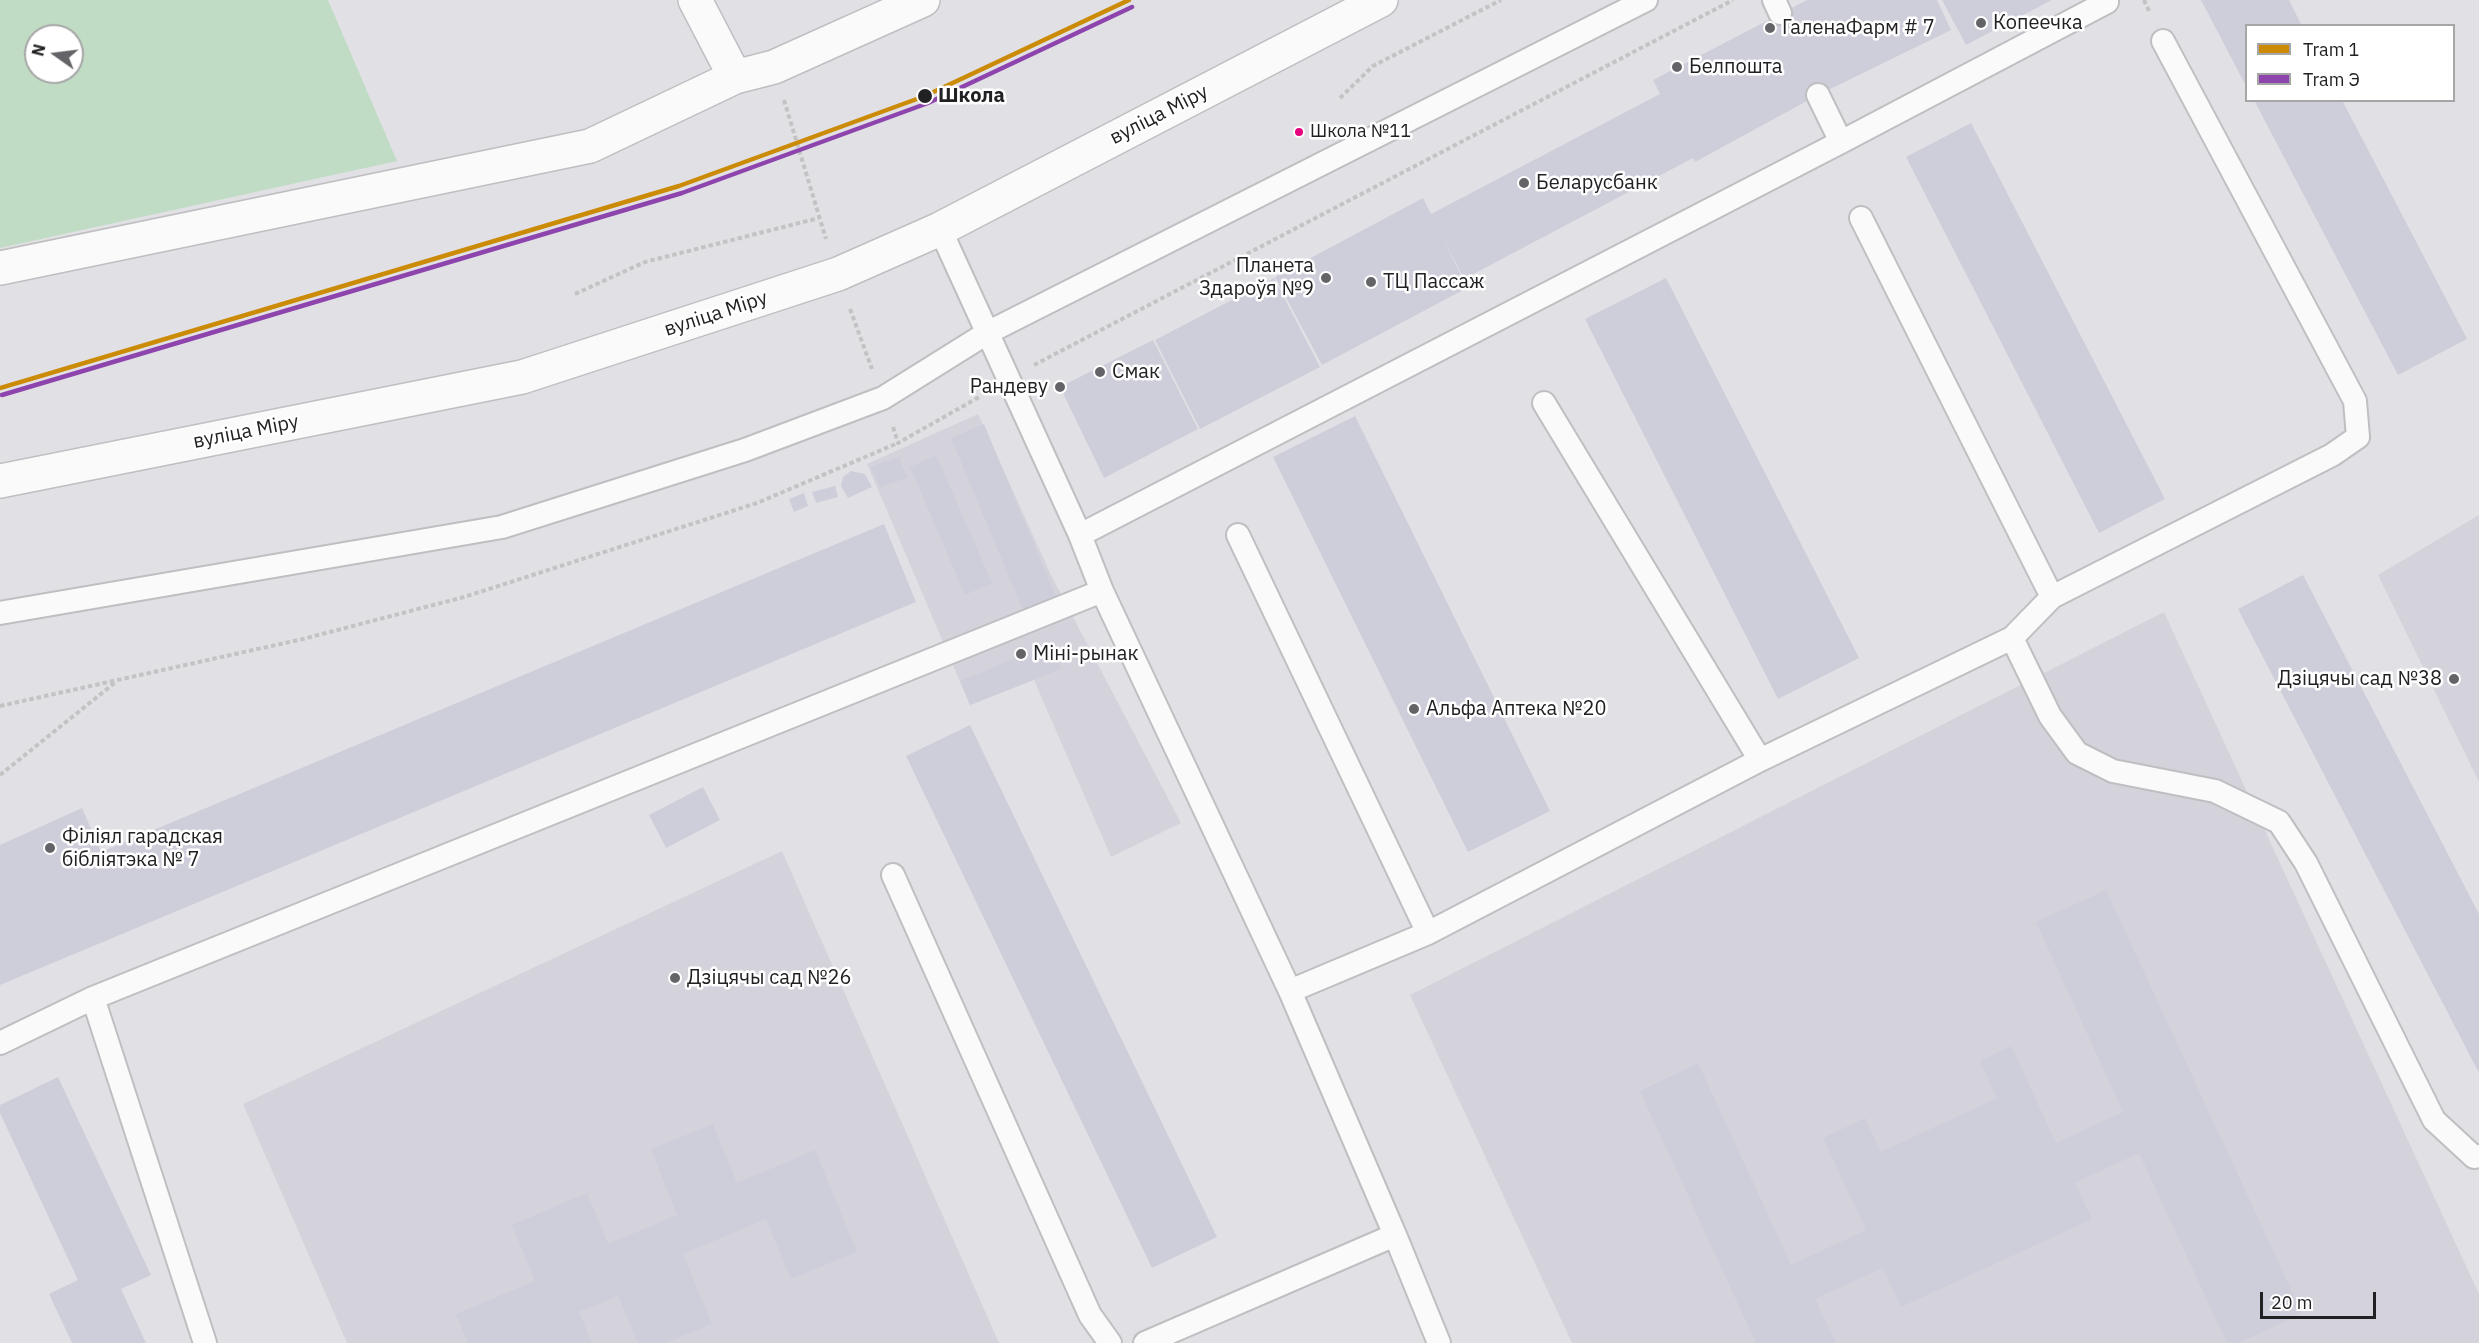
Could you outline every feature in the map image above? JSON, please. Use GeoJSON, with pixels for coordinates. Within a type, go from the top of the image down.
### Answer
{"type":"FeatureCollection","features":[{"type":"Feature","properties":{"kind":"main road"},"geometry":{"type":"LineString","coordinates":[[695,0],[735,77]]}},
{"type":"Feature","properties":{"kind":"main road"},"geometry":{"type":"LineString","coordinates":[[0,268],[590,146],[735,77],[774,67],[923,0]]}},
{"type":"Feature","properties":{"kind":"main road","name":"вуліца Міру"},"geometry":{"type":"LineString","coordinates":[[0,481],[522,377],[838,274],[940,229],[1381,0]]}},
{"type":"Feature","properties":{"kind":"lane"},"geometry":{"type":"LineString","coordinates":[[0,613],[502,527],[745,450],[883,398],[987,333],[1646,0]]}},
{"type":"Feature","properties":{"kind":"lane"},"geometry":{"type":"LineString","coordinates":[[1080,535],[2107,2]]}},
{"type":"Feature","properties":{"kind":"lane"},"geometry":{"type":"LineString","coordinates":[[1290,991],[1428,933],[1760,760],[2012,638],[2052,597],[2332,455],[2358,437],[2355,401],[2163,41]]}},
{"type":"Feature","properties":{"kind":"lane"},"geometry":{"type":"LineString","coordinates":[[1818,95],[1841,142]]}},
{"type":"Feature","properties":{"kind":"lane"},"geometry":{"type":"LineString","coordinates":[[1861,218],[2052,597]]}},
{"type":"Feature","properties":{"kind":"lane"},"geometry":{"type":"LineString","coordinates":[[940,229],[1080,535],[1102,591],[1290,991],[1439,1343]]}},
{"type":"Feature","properties":{"kind":"lane"},"geometry":{"type":"LineString","coordinates":[[1544,403],[1760,760]]}},
{"type":"Feature","properties":{"kind":"lane"},"geometry":{"type":"LineString","coordinates":[[1238,535],[1428,933]]}},
{"type":"Feature","properties":{"kind":"lane"},"geometry":{"type":"LineString","coordinates":[[0,1043],[93,998],[1102,591]]}},
{"type":"Feature","properties":{"kind":"lane"},"geometry":{"type":"LineString","coordinates":[[2012,638],[2050,716],[2077,753],[2113,771],[2215,791],[2279,822],[2306,863],[2434,1120],[2474,1157],[2479,1156]]}},
{"type":"Feature","properties":{"kind":"lane"},"geometry":{"type":"LineString","coordinates":[[893,874],[1090,1315],[1110,1343]]}},
{"type":"Feature","properties":{"kind":"lane"},"geometry":{"type":"LineString","coordinates":[[93,998],[205,1343]]}},
{"type":"Feature","properties":{"kind":"lane"},"geometry":{"type":"LineString","coordinates":[[1146,1343],[1395,1235]]}},
{"type":"Feature","properties":{"kind":"path"},"geometry":{"type":"LineString","coordinates":[[1340,98],[1373,66],[1501,0]]}},
{"type":"Feature","properties":{"kind":"path"},"geometry":{"type":"LineString","coordinates":[[1045,358],[1733,0]]}},
{"type":"Feature","properties":{"kind":"path"},"geometry":{"type":"LineString","coordinates":[[576,294],[645,262],[819,218]]}},
{"type":"Feature","properties":{"kind":"path"},"geometry":{"type":"LineString","coordinates":[[0,706],[303,639],[464,597],[757,502],[898,443]]}},
{"type":"Feature","properties":{"kind":"path"},"geometry":{"type":"LineString","coordinates":[[0,775],[118,680]]}},
{"type":"Feature","properties":{"kind":"shaded area","name":"Міні-рынак"},"geometry":{"type":"Polygon","coordinates":[[[978,414],[1052,577],[1181,823],[1111,857],[1034,680],[970,705],[867,464],[978,414]]]}},
{"type":"Feature","properties":{"kind":"shaded area","name":"Дзіцячы сад №38"},"geometry":{"type":"Polygon","coordinates":[[[2479,515],[2479,782],[2378,575],[2479,515]]]}},
{"type":"Feature","properties":{"kind":"shaded area"},"geometry":{"type":"Polygon","coordinates":[[[2164,612],[2479,1294],[2479,1343],[1572,1343],[1410,995],[2164,612]]]}},
{"type":"Feature","properties":{"kind":"shaded area","name":"Дзіцячы сад №26"},"geometry":{"type":"Polygon","coordinates":[[[782,851],[999,1343],[347,1343],[243,1104],[782,851]]]}},
{"type":"Feature","properties":{"kind":"green space"},"geometry":{"type":"Polygon","coordinates":[[[0,0],[328,0],[397,161],[0,248],[0,0]]]}},
{"type":"Feature","properties":{"kind":"building"},"geometry":{"type":"Polygon","coordinates":[[[1807,0],[1937,0],[1951,30],[1818,95],[1695,162],[1693,158],[1464,279],[1443,238],[1467,288],[1322,365],[1275,277],[1423,198],[1431,214],[1660,94],[1653,80],[1807,0]]]}},
{"type":"Feature","properties":{"kind":"building","name":"Копеечка"},"geometry":{"type":"Polygon","coordinates":[[[1942,0],[2052,0],[1966,45],[1942,0]]]}},
{"type":"Feature","properties":{"kind":"building"},"geometry":{"type":"Polygon","coordinates":[[[2201,0],[2289,0],[2301,24],[2245,24],[2245,84],[2201,0]]]}},
{"type":"Feature","properties":{"kind":"building"},"geometry":{"type":"Polygon","coordinates":[[[2255,102],[2343,102],[2467,339],[2398,375],[2255,102]]]}},
{"type":"Feature","properties":{"kind":"building"},"geometry":{"type":"Polygon","coordinates":[[[1971,123],[2165,499],[2099,533],[1906,157],[1971,123]]]}},
{"type":"Feature","properties":{"kind":"building"},"geometry":{"type":"Polygon","coordinates":[[[1274,278],[1320,367],[1200,429],[1155,340],[1274,278]]]}},
{"type":"Feature","properties":{"kind":"building"},"geometry":{"type":"Polygon","coordinates":[[[1666,278],[1859,658],[1778,699],[1585,319],[1666,278]]]}},
{"type":"Feature","properties":{"kind":"building"},"geometry":{"type":"Polygon","coordinates":[[[1153,340],[1198,429],[1104,478],[1060,387],[1153,340]]]}},
{"type":"Feature","properties":{"kind":"building"},"geometry":{"type":"Polygon","coordinates":[[[1355,416],[1550,811],[1468,852],[1273,457],[1355,416]]]}},
{"type":"Feature","properties":{"kind":"building"},"geometry":{"type":"Polygon","coordinates":[[[984,424],[1056,597],[1023,610],[951,438],[984,424]]]}},
{"type":"Feature","properties":{"kind":"building"},"geometry":{"type":"Polygon","coordinates":[[[936,455],[992,583],[965,595],[910,467],[936,455]]]}},
{"type":"Feature","properties":{"kind":"building"},"geometry":{"type":"Polygon","coordinates":[[[899,457],[907,478],[880,487],[871,467],[899,457]]]}},
{"type":"Feature","properties":{"kind":"building"},"geometry":{"type":"Polygon","coordinates":[[[851,471],[865,474],[872,487],[848,498],[841,486],[843,477],[851,471]]]}},
{"type":"Feature","properties":{"kind":"building"},"geometry":{"type":"Polygon","coordinates":[[[835,486],[838,497],[816,503],[812,492],[835,486]]]}},
{"type":"Feature","properties":{"kind":"building"},"geometry":{"type":"Polygon","coordinates":[[[804,493],[808,506],[794,512],[789,499],[804,493]]]}},
{"type":"Feature","properties":{"kind":"building"},"geometry":{"type":"Polygon","coordinates":[[[884,524],[916,602],[0,985],[0,845],[82,808],[101,852],[884,524]]]}},
{"type":"Feature","properties":{"kind":"building"},"geometry":{"type":"Polygon","coordinates":[[[2303,575],[2479,914],[2479,1073],[2238,609],[2303,575]]]}},
{"type":"Feature","properties":{"kind":"building"},"geometry":{"type":"Polygon","coordinates":[[[1051,643],[1061,669],[970,705],[960,681],[1051,643]]]}},
{"type":"Feature","properties":{"kind":"building"},"geometry":{"type":"Polygon","coordinates":[[[970,725],[1217,1237],[1152,1268],[906,756],[970,725]]]}},
{"type":"Feature","properties":{"kind":"building"},"geometry":{"type":"Polygon","coordinates":[[[703,787],[720,820],[666,848],[649,815],[703,787]]]}},
{"type":"Feature","properties":{"kind":"building"},"geometry":{"type":"Polygon","coordinates":[[[2106,890],[2302,1313],[2239,1343],[2227,1343],[2139,1153],[2075,1183],[2092,1219],[1901,1307],[1883,1268],[1815,1299],[1836,1343],[1756,1343],[1640,1091],[1698,1063],[1791,1265],[1866,1230],[1823,1138],[1865,1118],[1881,1152],[1997,1098],[1980,1061],[2011,1046],[2056,1143],[2123,1112],[2036,922],[2106,890]]]}},
{"type":"Feature","properties":{"kind":"building"},"geometry":{"type":"Polygon","coordinates":[[[58,1077],[151,1275],[121,1289],[146,1343],[72,1343],[49,1294],[78,1280],[0,1113],[0,1105],[58,1077]]]}},
{"type":"Feature","properties":{"kind":"building"},"geometry":{"type":"Polygon","coordinates":[[[713,1124],[737,1183],[815,1150],[857,1252],[791,1279],[766,1219],[683,1254],[712,1324],[666,1343],[638,1343],[618,1296],[579,1312],[592,1343],[468,1343],[456,1314],[535,1281],[512,1225],[587,1193],[608,1244],[677,1215],[651,1149],[713,1124]]]}},
{"type":"Feature","properties":{"kind":"tram line","name":"1"},"geometry":{"type":"LineString","coordinates":[[0,388],[679,186],[925,96],[1129,0]]}},
{"type":"Feature","properties":{"kind":"tram line","name":"Э"},"geometry":{"type":"LineString","coordinates":[[2,395],[682,193],[928,103],[1132,7]]}},
{"type":"Feature","properties":{"kind":"place","name":"Копеечка"},"geometry":{"type":"Point","coordinates":[1981,23]}},
{"type":"Feature","properties":{"kind":"place","name":"ГаленаФарм # 7"},"geometry":{"type":"Point","coordinates":[1770,28]}},
{"type":"Feature","properties":{"kind":"place","name":"Белпошта"},"geometry":{"type":"Point","coordinates":[1677,67]}},
{"type":"Feature","properties":{"kind":"place","name":"Школа"},"geometry":{"type":"Point","coordinates":[925,96]}},
{"type":"Feature","properties":{"kind":"place","name":"Школа №11"},"geometry":{"type":"Point","coordinates":[1299,132]}},
{"type":"Feature","properties":{"kind":"place","name":"Беларусбанк"},"geometry":{"type":"Point","coordinates":[1524,183]}},
{"type":"Feature","properties":{"kind":"place","name":"Планета Здароўя №9"},"geometry":{"type":"Point","coordinates":[1326,278]}},
{"type":"Feature","properties":{"kind":"place","name":"ТЦ Пассаж"},"geometry":{"type":"Point","coordinates":[1371,282]}},
{"type":"Feature","properties":{"kind":"place","name":"Смак"},"geometry":{"type":"Point","coordinates":[1100,372]}},
{"type":"Feature","properties":{"kind":"place","name":"Рандеву"},"geometry":{"type":"Point","coordinates":[1060,387]}},
{"type":"Feature","properties":{"kind":"place","name":"Міні-рынак"},"geometry":{"type":"Point","coordinates":[1021,654]}},
{"type":"Feature","properties":{"kind":"place","name":"Дзіцячы сад №38"},"geometry":{"type":"Point","coordinates":[2454,679]}},
{"type":"Feature","properties":{"kind":"place","name":"Альфа Аптека №20"},"geometry":{"type":"Point","coordinates":[1414,709]}},
{"type":"Feature","properties":{"kind":"place","name":"Філіял гарадская бібліятэка № 7"},"geometry":{"type":"Point","coordinates":[50,848]}},
{"type":"Feature","properties":{"kind":"place","name":"Дзіцячы сад №26"},"geometry":{"type":"Point","coordinates":[675,978]}}]}
